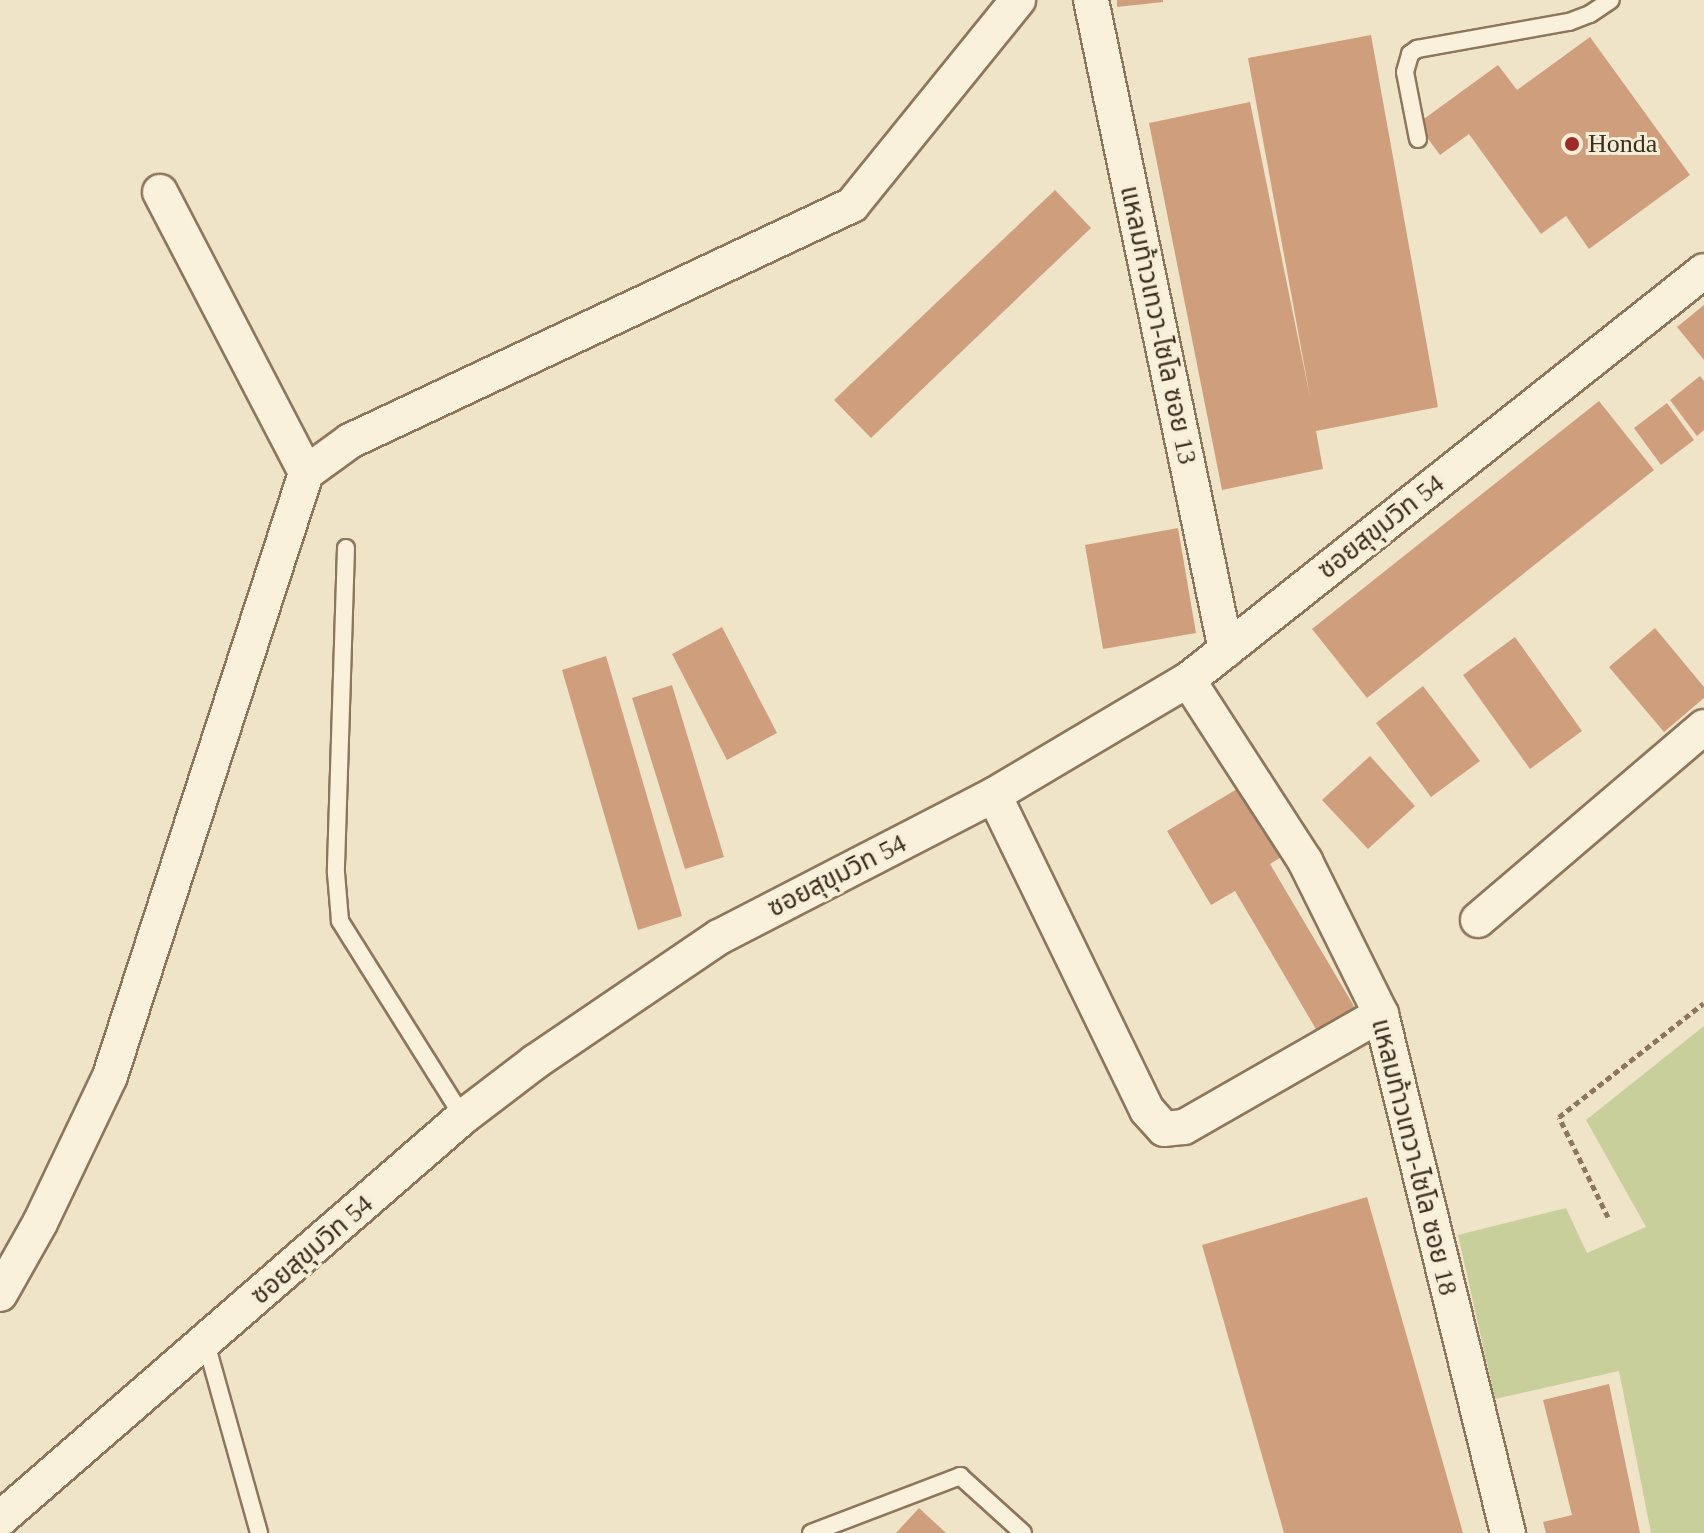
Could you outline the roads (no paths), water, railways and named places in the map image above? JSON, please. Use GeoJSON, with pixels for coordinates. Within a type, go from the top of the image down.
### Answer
{"type":"FeatureCollection","features":[{"type":"Feature","properties":{"kind":"street"},"geometry":{"type":"LineString","coordinates":[[0,1294],[40,1223],[110,1076],[306,473],[350,441],[852,205],[1018,0]]}},
{"type":"Feature","properties":{"kind":"street","name":"แหลมท้าวเทวา-ไซโล ซอย 13"},"geometry":{"type":"LineString","coordinates":[[1091,0],[1226,650]]}},
{"type":"Feature","properties":{"kind":"street"},"geometry":{"type":"LineString","coordinates":[[160,192],[306,473]]}},
{"type":"Feature","properties":{"kind":"street","name":"ซอยสุขุมวิท 54"},"geometry":{"type":"LineString","coordinates":[[0,1519],[463,1117],[535,1062],[719,937],[994,795],[1188,680],[1704,271]]}},
{"type":"Feature","properties":{"kind":"street","name":"แหลมท้าวเทวา-ไซโล ซอย 18"},"geometry":{"type":"LineString","coordinates":[[1188,680],[1305,861],[1381,1014],[1508,1533]]}},
{"type":"Feature","properties":{"kind":"street"},"geometry":{"type":"LineString","coordinates":[[1478,920],[1704,727]]}},
{"type":"Feature","properties":{"kind":"street"},"geometry":{"type":"LineString","coordinates":[[994,795],[1147,1110],[1164,1129],[1184,1127],[1381,1014]]}},
{"type":"Feature","properties":{"kind":"lane"},"geometry":{"type":"LineString","coordinates":[[1418,139],[1405,72],[1410,54],[1417,49],[1569,22],[1590,14],[1611,0]]}},
{"type":"Feature","properties":{"kind":"lane"},"geometry":{"type":"LineString","coordinates":[[346,548],[336,873],[340,921],[463,1117]]}},
{"type":"Feature","properties":{"kind":"lane"},"geometry":{"type":"LineString","coordinates":[[206,1343],[259,1533]]}},
{"type":"Feature","properties":{"kind":"lane"},"geometry":{"type":"LineString","coordinates":[[811,1533],[960,1476],[1023,1533]]}},
{"type":"Feature","properties":{"kind":"place","name":"Honda"},"geometry":{"type":"Point","coordinates":[1572,144]}}]}
